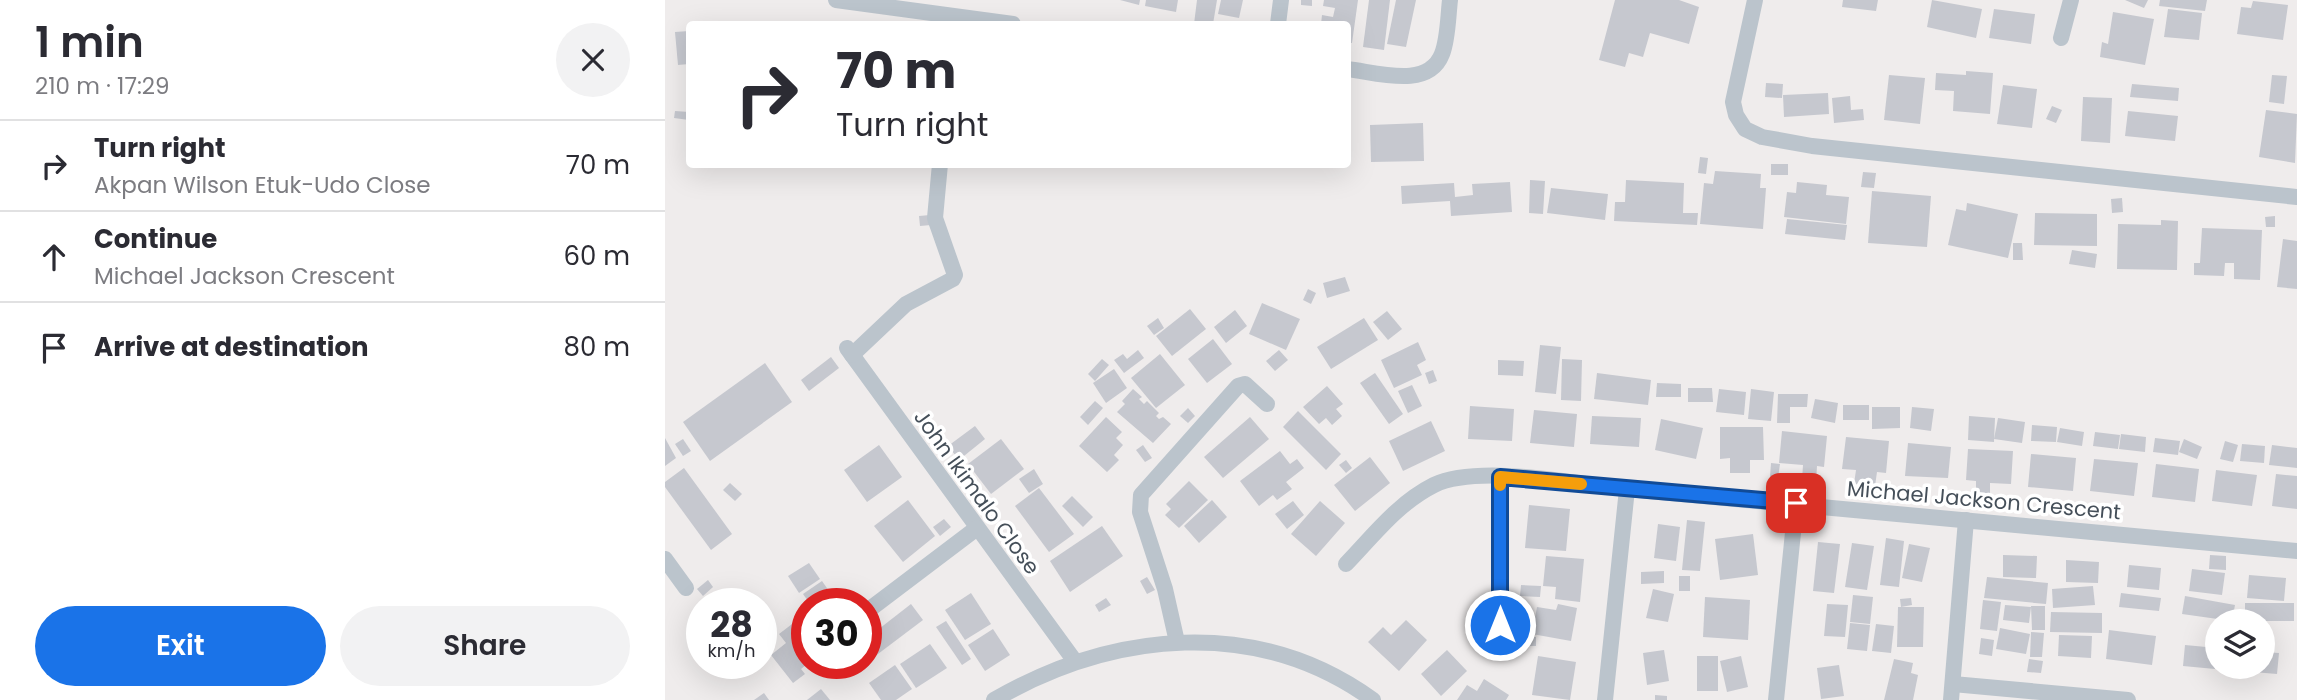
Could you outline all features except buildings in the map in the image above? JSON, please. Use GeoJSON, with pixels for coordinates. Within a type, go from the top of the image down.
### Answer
{"type":"FeatureCollection","features":[{"type":"Feature","properties":{"kind":"street"},"geometry":{"type":"LineString","coordinates":[[836,0],[991,21]]}},
{"type":"Feature","properties":{"kind":"street"},"geometry":{"type":"LineString","coordinates":[[1278,21],[1281,0]]}},
{"type":"Feature","properties":{"kind":"street"},"geometry":{"type":"LineString","coordinates":[[1351,69],[1416,77],[1432,69],[1442,54],[1450,0]]}},
{"type":"Feature","properties":{"kind":"street"},"geometry":{"type":"LineString","coordinates":[[1755,0],[1733,102],[1745,129],[1762,137],[1812,146],[2297,197]]}},
{"type":"Feature","properties":{"kind":"street"},"geometry":{"type":"LineString","coordinates":[[2061,38],[2071,0]]}},
{"type":"Feature","properties":{"kind":"street","name":"John Ikimalo Close"},"geometry":{"type":"LineString","coordinates":[[940,168],[935,218],[955,275],[953,279],[906,304],[849,351],[1074,660]]}},
{"type":"Feature","properties":{"kind":"street"},"geometry":{"type":"LineString","coordinates":[[1177,642],[1165,589],[1142,522],[1139,503],[1141,495],[1238,386],[1245,384],[1267,404]]}},
{"type":"Feature","properties":{"kind":"street","name":"Michael Jackson Crescent"},"geometry":{"type":"LineString","coordinates":[[1346,564],[1395,511],[1435,485],[1470,476],[1796,503],[2297,551]]}},
{"type":"Feature","properties":{"kind":"street"},"geometry":{"type":"LineString","coordinates":[[1500,477],[1501,650]]}},
{"type":"Feature","properties":{"kind":"street"},"geometry":{"type":"LineString","coordinates":[[1605,700],[1627,489]]}},
{"type":"Feature","properties":{"kind":"street"},"geometry":{"type":"LineString","coordinates":[[1776,700],[1796,503]]}},
{"type":"Feature","properties":{"kind":"street"},"geometry":{"type":"LineString","coordinates":[[1966,520],[1952,692],[2128,700]]}},
{"type":"Feature","properties":{"kind":"street"},"geometry":{"type":"LineString","coordinates":[[882,600],[977,528]]}},
{"type":"Feature","properties":{"kind":"street"},"geometry":{"type":"LineString","coordinates":[[665,559],[685,588]]}},
{"type":"Feature","properties":{"kind":"street"},"geometry":{"type":"LineString","coordinates":[[994,700],[1074,660],[1137,646],[1177,642],[1256,646],[1302,660],[1350,683],[1373,700]]}},
{"type":"Feature","properties":{"kind":"slow traffic"},"geometry":{"type":"LineString","coordinates":[[1500,485],[1500,477],[1581,484]]}},
{"type":"Feature","properties":{"kind":"route"},"geometry":{"type":"LineString","coordinates":[[1500,625],[1500,477],[1796,503]]}}]}
